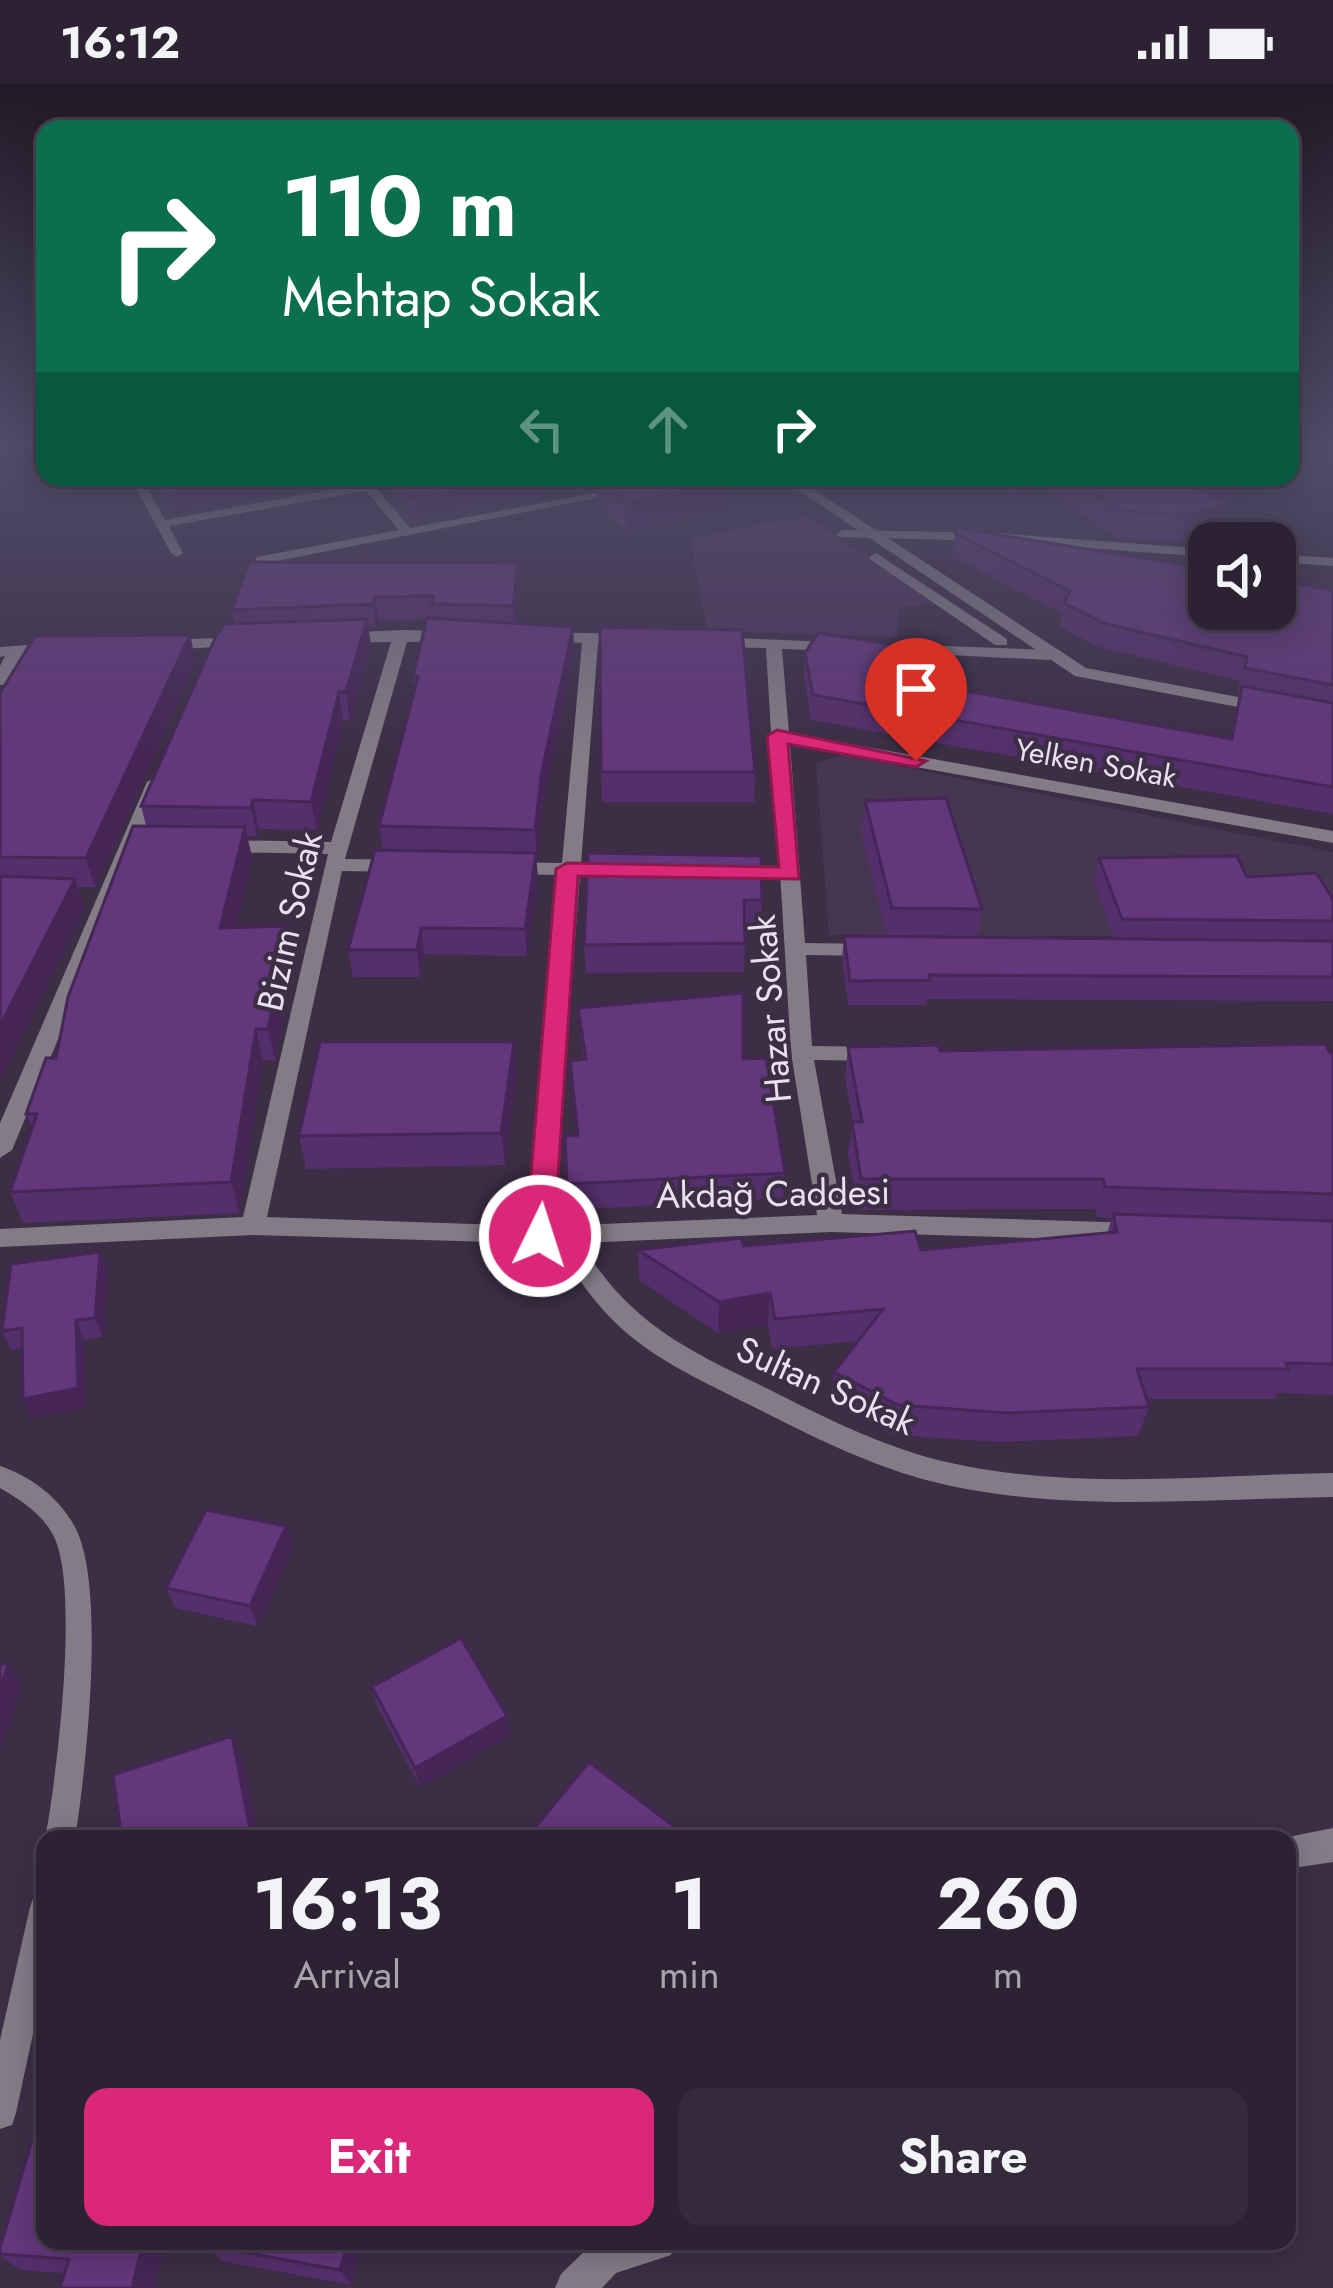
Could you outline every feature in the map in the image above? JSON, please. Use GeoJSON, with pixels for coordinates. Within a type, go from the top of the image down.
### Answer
{"type":"FeatureCollection","features":[{"type":"Feature","properties":{"kind":"street"},"geometry":{"type":"LineString","coordinates":[[863,548],[1004,644],[1049,655]]}},
{"type":"Feature","properties":{"kind":"street"},"geometry":{"type":"LineString","coordinates":[[889,548],[1081,672],[1333,720]]}},
{"type":"Feature","properties":{"kind":"street"},"geometry":{"type":"LineString","coordinates":[[983,548],[1064,562]]}},
{"type":"Feature","properties":{"kind":"street"},"geometry":{"type":"LineString","coordinates":[[1129,548],[1188,552]]}},
{"type":"Feature","properties":{"kind":"street"},"geometry":{"type":"LineString","coordinates":[[1296,559],[1333,562]]}},
{"type":"Feature","properties":{"kind":"street","name":"Bizim Sokak"},"geometry":{"type":"LineString","coordinates":[[253,1226],[336,857],[401,635]]}},
{"type":"Feature","properties":{"kind":"street"},"geometry":{"type":"LineString","coordinates":[[309,639],[472,636]]}},
{"type":"Feature","properties":{"kind":"street"},"geometry":{"type":"LineString","coordinates":[[519,637],[659,640]]}},
{"type":"Feature","properties":{"kind":"street"},"geometry":{"type":"LineString","coordinates":[[552,1236],[567,869],[590,638]]}},
{"type":"Feature","properties":{"kind":"street"},"geometry":{"type":"LineString","coordinates":[[149,645],[213,653],[263,641]]}},
{"type":"Feature","properties":{"kind":"street"},"geometry":{"type":"LineString","coordinates":[[705,641],[1049,655]]}},
{"type":"Feature","properties":{"kind":"street","name":"Hazar Sokak"},"geometry":{"type":"LineString","coordinates":[[774,644],[780,874],[796,949],[802,1054],[830,1223]]}},
{"type":"Feature","properties":{"kind":"street"},"geometry":{"type":"LineString","coordinates":[[0,680],[8,652],[80,647]]}},
{"type":"Feature","properties":{"kind":"street","name":"Yelken Sokak"},"geometry":{"type":"LineString","coordinates":[[777,736],[1333,837]]}},
{"type":"Feature","properties":{"kind":"street"},"geometry":{"type":"LineString","coordinates":[[0,1150],[94,898],[128,845],[164,764]]}},
{"type":"Feature","properties":{"kind":"street"},"geometry":{"type":"LineString","coordinates":[[128,845],[152,845]]}},
{"type":"Feature","properties":{"kind":"street"},"geometry":{"type":"LineString","coordinates":[[198,846],[427,867]]}},
{"type":"Feature","properties":{"kind":"street"},"geometry":{"type":"LineString","coordinates":[[474,868],[634,871]]}},
{"type":"Feature","properties":{"kind":"street"},"geometry":{"type":"LineString","coordinates":[[796,949],[889,950]]}},
{"type":"Feature","properties":{"kind":"street"},"geometry":{"type":"LineString","coordinates":[[802,1054],[917,1054]]}},
{"type":"Feature","properties":{"kind":"street","name":"Akdağ Caddesi"},"geometry":{"type":"LineString","coordinates":[[0,1238],[253,1226],[552,1236],[830,1223],[1166,1233]]}},
{"type":"Feature","properties":{"kind":"street","name":"Sultan Sokak"},"geometry":{"type":"LineString","coordinates":[[552,1236],[594,1290],[641,1338],[860,1447],[947,1474],[1038,1487],[1333,1485]]}},
{"type":"Feature","properties":{"kind":"street"},"geometry":{"type":"LineString","coordinates":[[1296,1851],[1333,1845]]}},
{"type":"Feature","properties":{"kind":"street"},"geometry":{"type":"LineString","coordinates":[[574,2288],[604,2257],[627,2250]]}},
{"type":"Feature","properties":{"kind":"lane"},"geometry":{"type":"LineString","coordinates":[[174,548],[177,553]]}},
{"type":"Feature","properties":{"kind":"lane"},"geometry":{"type":"LineString","coordinates":[[262,560],[325,548]]}},
{"type":"Feature","properties":{"kind":"lane"},"geometry":{"type":"LineString","coordinates":[[0,1476],[35,1493],[70,1542],[77,1600],[61,1830]]}},
{"type":"Feature","properties":{"kind":"lane"},"geometry":{"type":"LineString","coordinates":[[0,2108],[36,1951]]}},
{"type":"Feature","properties":{"kind":"shaded area"},"geometry":{"type":"Polygon","coordinates":[[[692,548],[853,548],[935,604],[899,607],[897,637],[707,631],[692,548]]]}},
{"type":"Feature","properties":{"kind":"shaded area"},"geometry":{"type":"Polygon","coordinates":[[[842,755],[1333,852],[1333,937],[829,935],[816,763],[842,755]]]}},
{"type":"Feature","properties":{"kind":"building"},"geometry":{"type":"Polygon","coordinates":[[[984,548],[1079,548],[1188,566],[1188,630],[1296,630],[1296,584],[1333,590],[1333,685],[1245,668],[1247,657],[1103,623],[1064,603],[1070,591],[984,548]]]}},
{"type":"Feature","properties":{"kind":"building"},"geometry":{"type":"Polygon","coordinates":[[[249,562],[518,563],[513,606],[432,604],[434,596],[375,597],[373,604],[232,610],[249,562]]]}},
{"type":"Feature","properties":{"kind":"building"},"geometry":{"type":"Polygon","coordinates":[[[427,618],[573,627],[542,771],[535,830],[379,826],[418,677],[413,676],[427,618]]]}},
{"type":"Feature","properties":{"kind":"building"},"geometry":{"type":"Polygon","coordinates":[[[367,619],[346,692],[339,692],[311,802],[253,800],[251,808],[141,806],[225,624],[367,619]]]}},
{"type":"Feature","properties":{"kind":"building"},"geometry":{"type":"Polygon","coordinates":[[[600,627],[742,630],[755,772],[601,772],[600,627]]]}},
{"type":"Feature","properties":{"kind":"building"},"geometry":{"type":"Polygon","coordinates":[[[818,633],[927,650],[911,681],[1232,739],[1242,686],[1333,703],[1333,787],[813,695],[805,653],[818,633]]]}},
{"type":"Feature","properties":{"kind":"building"},"geometry":{"type":"Polygon","coordinates":[[[190,635],[86,858],[0,857],[0,693],[35,636],[190,635]]]}},
{"type":"Feature","properties":{"kind":"building"},"geometry":{"type":"Polygon","coordinates":[[[946,798],[982,909],[892,908],[865,801],[946,798]]]}},
{"type":"Feature","properties":{"kind":"building"},"geometry":{"type":"Polygon","coordinates":[[[133,826],[245,827],[220,928],[288,926],[268,1029],[256,1029],[231,1182],[10,1192],[37,1114],[26,1114],[46,1058],[56,1058],[68,997],[133,826]]]}},
{"type":"Feature","properties":{"kind":"building"},"geometry":{"type":"Polygon","coordinates":[[[375,850],[536,853],[525,929],[421,928],[417,950],[348,950],[375,850]]]}},
{"type":"Feature","properties":{"kind":"building"},"geometry":{"type":"Polygon","coordinates":[[[588,853],[761,856],[762,900],[744,900],[745,943],[584,945],[588,853]]]}},
{"type":"Feature","properties":{"kind":"building"},"geometry":{"type":"Polygon","coordinates":[[[1237,856],[1247,877],[1316,873],[1333,899],[1333,921],[1122,919],[1099,858],[1237,856]]]}},
{"type":"Feature","properties":{"kind":"building"},"geometry":{"type":"Polygon","coordinates":[[[0,876],[75,879],[0,1026],[0,876]]]}},
{"type":"Feature","properties":{"kind":"building"},"geometry":{"type":"Polygon","coordinates":[[[844,936],[1333,941],[1333,977],[929,975],[930,980],[850,981],[844,936]]]}},
{"type":"Feature","properties":{"kind":"building"},"geometry":{"type":"Polygon","coordinates":[[[743,993],[743,1059],[766,1058],[785,1173],[567,1184],[565,1136],[578,1135],[570,1061],[586,1059],[578,1008],[743,993]]]}},
{"type":"Feature","properties":{"kind":"building"},"geometry":{"type":"Polygon","coordinates":[[[320,1042],[514,1042],[501,1133],[299,1136],[320,1042]]]}},
{"type":"Feature","properties":{"kind":"building"},"geometry":{"type":"Polygon","coordinates":[[[1325,1044],[1333,1053],[1333,1194],[1105,1187],[1103,1179],[861,1179],[852,1122],[862,1122],[848,1047],[938,1045],[940,1051],[1325,1044]]]}},
{"type":"Feature","properties":{"kind":"building"},"geometry":{"type":"Polygon","coordinates":[[[1113,1214],[1333,1221],[1333,1364],[1286,1363],[1288,1369],[1137,1369],[1149,1407],[1007,1413],[898,1405],[834,1372],[883,1309],[775,1319],[770,1293],[719,1302],[638,1250],[741,1238],[744,1246],[915,1231],[921,1250],[1117,1232],[1113,1214]]]}},
{"type":"Feature","properties":{"kind":"building"},"geometry":{"type":"Polygon","coordinates":[[[100,1252],[95,1318],[76,1320],[78,1388],[23,1399],[22,1328],[2,1331],[11,1264],[100,1252]]]}},
{"type":"Feature","properties":{"kind":"building"},"geometry":{"type":"Polygon","coordinates":[[[206,1510],[286,1526],[250,1606],[166,1588],[206,1510]]]}},
{"type":"Feature","properties":{"kind":"building"},"geometry":{"type":"Polygon","coordinates":[[[461,1638],[507,1716],[415,1768],[372,1687],[461,1638]]]}},
{"type":"Feature","properties":{"kind":"building"},"geometry":{"type":"Polygon","coordinates":[[[0,1664],[8,1664],[0,1691],[0,1664]]]}},
{"type":"Feature","properties":{"kind":"building"},"geometry":{"type":"Polygon","coordinates":[[[232,1736],[250,1830],[121,1830],[113,1775],[232,1736]]]}},
{"type":"Feature","properties":{"kind":"building"},"geometry":{"type":"Polygon","coordinates":[[[589,1762],[679,1830],[533,1830],[589,1762]]]}},
{"type":"Feature","properties":{"kind":"building"},"geometry":{"type":"Polygon","coordinates":[[[36,2127],[36,2250],[141,2250],[132,2288],[60,2288],[69,2259],[0,2254],[36,2127]]]}},
{"type":"Feature","properties":{"kind":"building"},"geometry":{"type":"Polygon","coordinates":[[[233,2250],[346,2250],[340,2270],[233,2250]]]}},
{"type":"Feature","properties":{"kind":"route"},"geometry":{"type":"LineString","coordinates":[[540,1236],[567,869],[791,874],[777,736],[916,761]]}}]}
